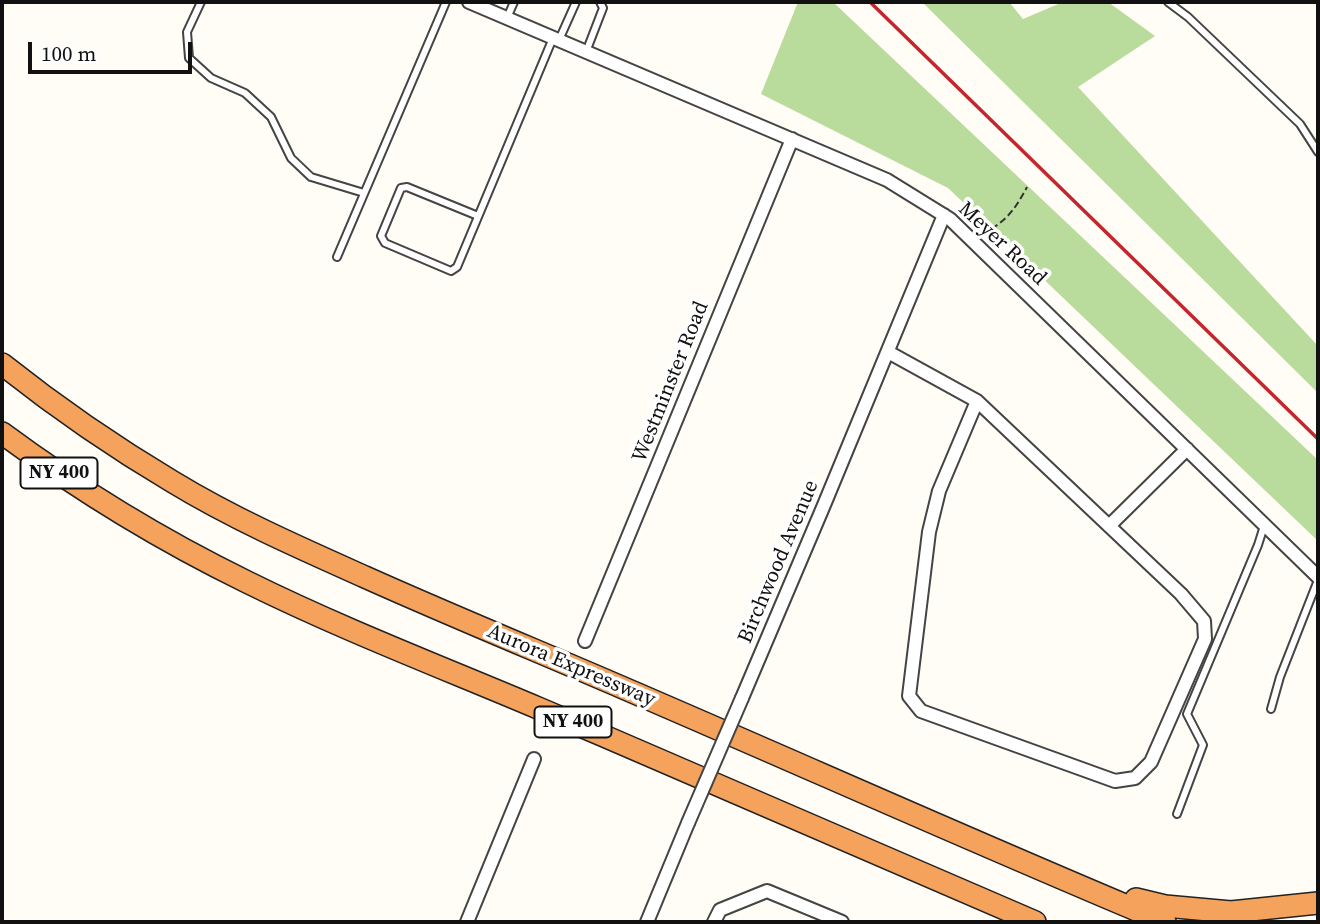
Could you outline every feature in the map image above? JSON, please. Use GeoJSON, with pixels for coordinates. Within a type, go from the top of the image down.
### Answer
{"type":"FeatureCollection","features":[{"type":"Feature","properties":{"kind":"highway","name":"Aurora Expressway"},"geometry":{"type":"LineString","coordinates":[[2,364],[99,435],[174,483],[251,524],[423,603],[1165,922]]}},
{"type":"Feature","properties":{"kind":"highway","name":"NY 400"},"geometry":{"type":"LineString","coordinates":[[2,433],[41,462],[117,510],[184,550],[249,583],[1035,922]]}},
{"type":"Feature","properties":{"kind":"highway"},"geometry":{"type":"LineString","coordinates":[[1067,882],[1165,906],[1231,912],[1318,903]]}},
{"type":"Feature","properties":{"kind":"street","name":"Meyer Road"},"geometry":{"type":"LineString","coordinates":[[469,2],[887,180],[944,215],[974,241],[1318,578]]}},
{"type":"Feature","properties":{"kind":"street","name":"Westminster Road"},"geometry":{"type":"LineString","coordinates":[[585,641],[792,139]]}},
{"type":"Feature","properties":{"kind":"street","name":"Birchwood Avenue"},"geometry":{"type":"LineString","coordinates":[[647,922],[944,215]]}},
{"type":"Feature","properties":{"kind":"street"},"geometry":{"type":"LineString","coordinates":[[888,352],[977,401],[1181,594],[1204,621],[1205,639],[1151,762],[1135,778],[1115,781],[921,710],[909,695],[929,532],[939,491],[977,401]]}},
{"type":"Feature","properties":{"kind":"street"},"geometry":{"type":"LineString","coordinates":[[1109,526],[1187,449]]}},
{"type":"Feature","properties":{"kind":"street"},"geometry":{"type":"LineString","coordinates":[[467,922],[534,759]]}},
{"type":"Feature","properties":{"kind":"street"},"geometry":{"type":"LineString","coordinates":[[714,922],[720,910],[767,891],[842,922]]}},
{"type":"Feature","properties":{"kind":"lane"},"geometry":{"type":"LineString","coordinates":[[201,2],[187,32],[188,58],[211,78],[245,93],[271,117],[291,158],[311,177],[364,193]]}},
{"type":"Feature","properties":{"kind":"lane"},"geometry":{"type":"LineString","coordinates":[[337,257],[446,2]]}},
{"type":"Feature","properties":{"kind":"lane"},"geometry":{"type":"LineString","coordinates":[[507,18],[514,2]]}},
{"type":"Feature","properties":{"kind":"lane"},"geometry":{"type":"LineString","coordinates":[[478,216],[407,187],[401,188],[381,236],[385,243],[451,271],[457,267],[556,39],[576,2]]}},
{"type":"Feature","properties":{"kind":"lane"},"geometry":{"type":"LineString","coordinates":[[586,52],[603,8],[600,2]]}},
{"type":"Feature","properties":{"kind":"lane"},"geometry":{"type":"LineString","coordinates":[[1168,2],[1188,17],[1300,124],[1318,152]]}},
{"type":"Feature","properties":{"kind":"lane"},"geometry":{"type":"LineString","coordinates":[[1177,814],[1203,745],[1186,714],[1265,524]]}},
{"type":"Feature","properties":{"kind":"lane"},"geometry":{"type":"LineString","coordinates":[[1271,709],[1280,677],[1318,578]]}},
{"type":"Feature","properties":{"kind":"path"},"geometry":{"type":"LineString","coordinates":[[974,241],[1006,219],[1027,187]]}},
{"type":"Feature","properties":{"kind":"green space"},"geometry":{"type":"Polygon","coordinates":[[[798,2],[833,2],[1318,460],[1318,541],[948,188],[761,94],[798,2]]]}},
{"type":"Feature","properties":{"kind":"green space"},"geometry":{"type":"Polygon","coordinates":[[[922,2],[1009,2],[1023,19],[1063,2],[1108,2],[1155,36],[1078,87],[1318,346],[1318,393],[922,2]]]}},
{"type":"Feature","properties":{"kind":"railway"},"geometry":{"type":"LineString","coordinates":[[870,2],[1318,439]]}}]}
